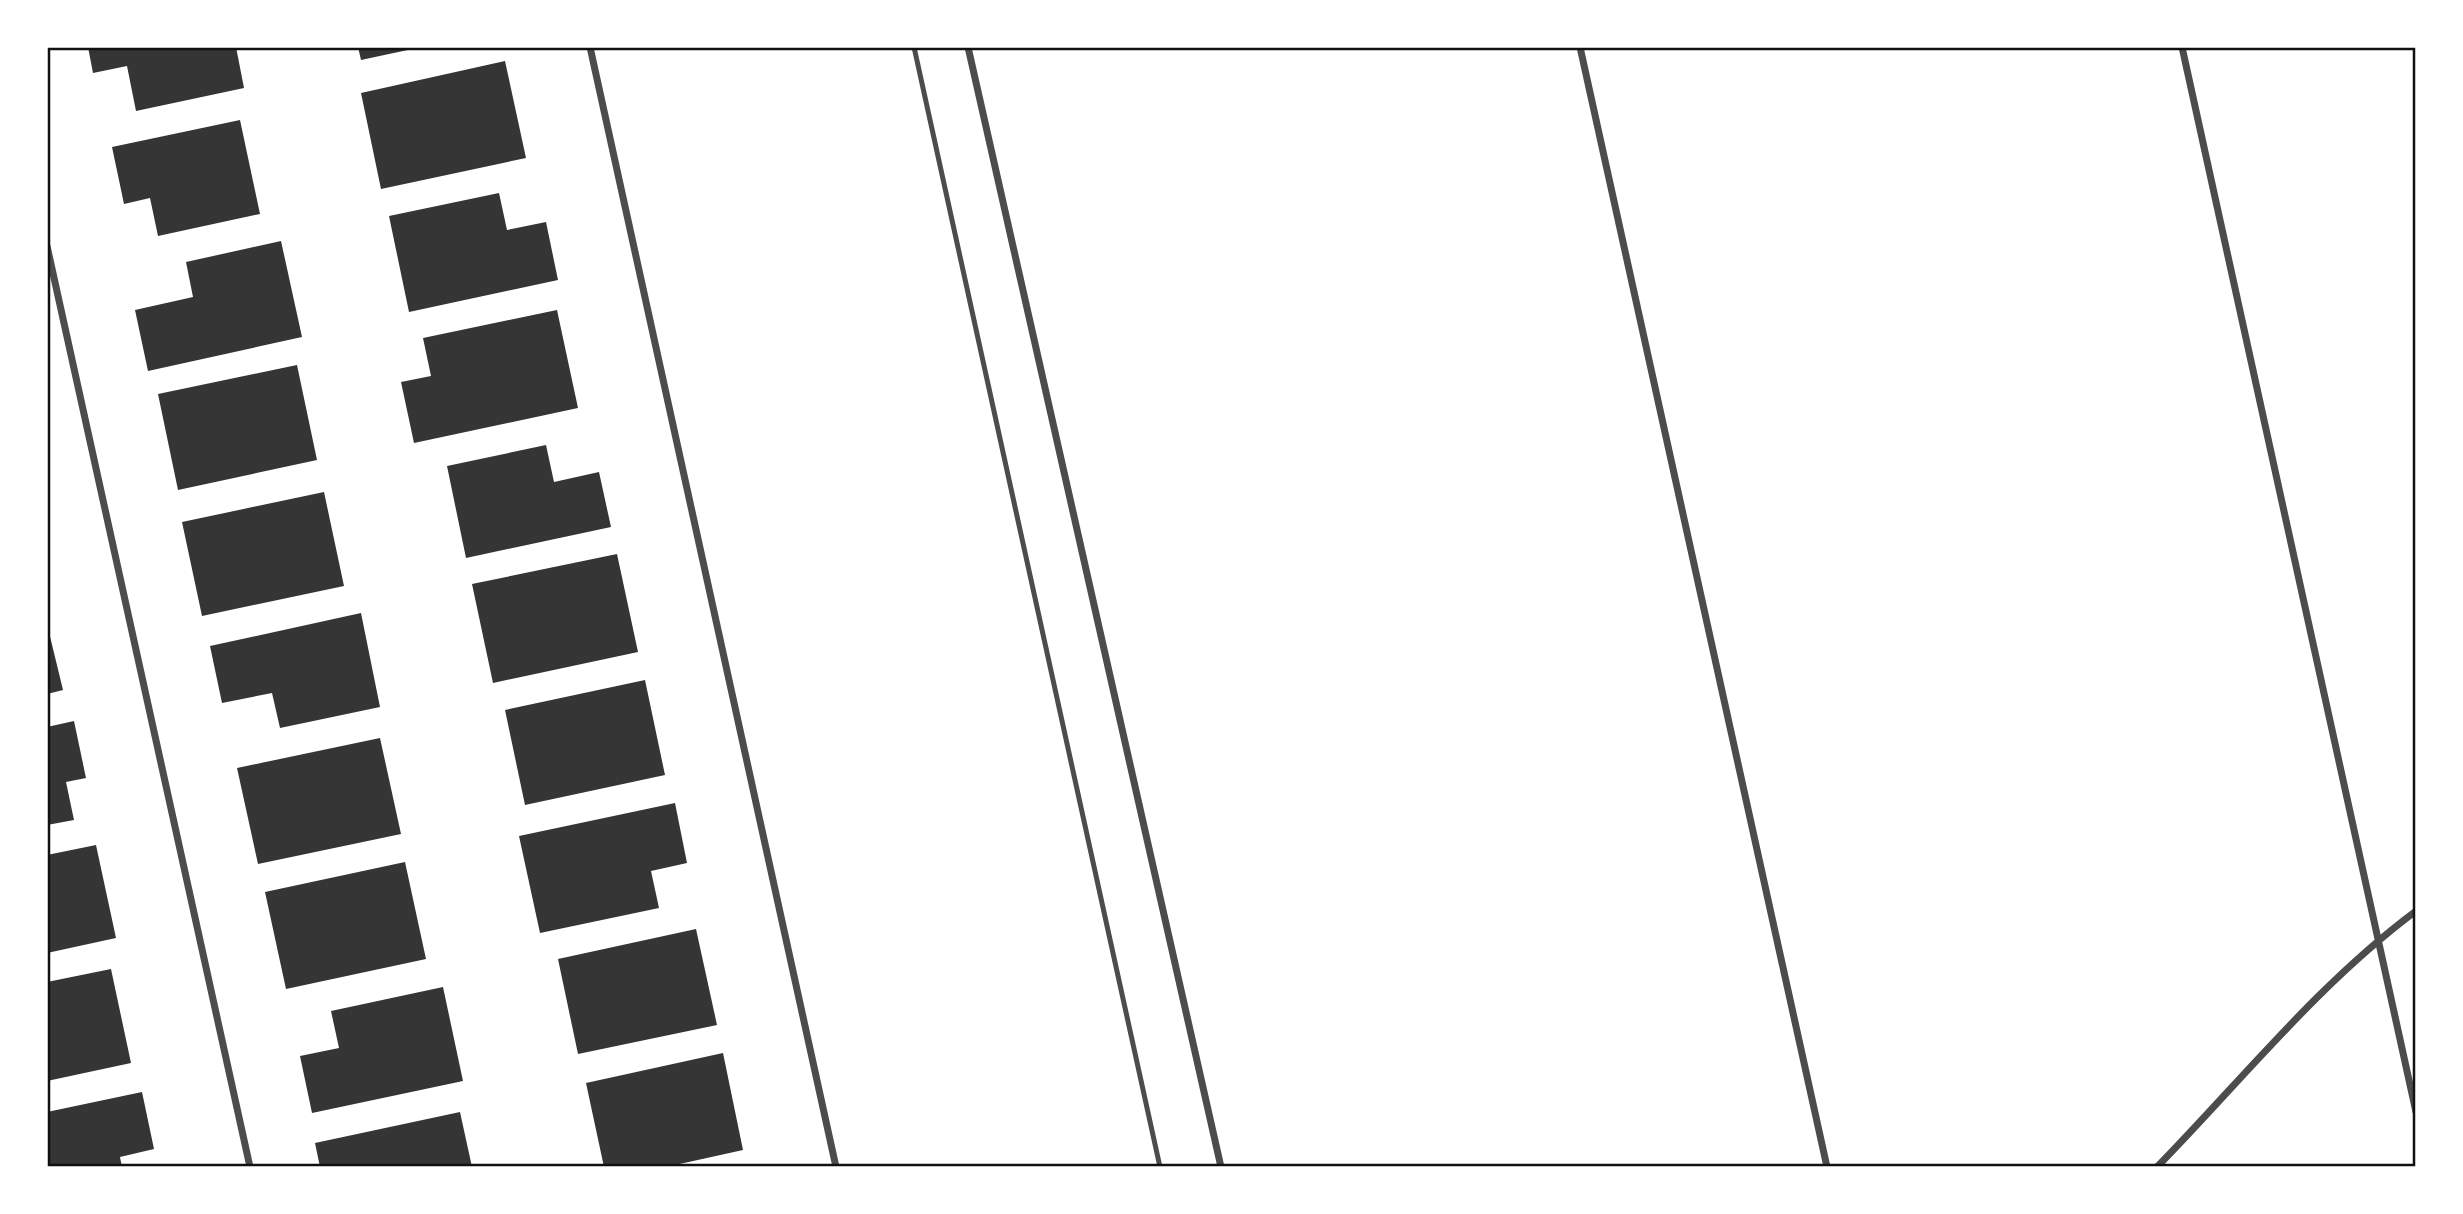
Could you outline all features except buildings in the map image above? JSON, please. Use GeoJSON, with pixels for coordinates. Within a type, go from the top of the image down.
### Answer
{"type":"FeatureCollection","features":[{"type":"Feature","properties":{"kind":"street"},"geometry":{"type":"LineString","coordinates":[[590,47],[836,1167]]}},
{"type":"Feature","properties":{"kind":"street"},"geometry":{"type":"LineString","coordinates":[[968,47],[1221,1167]]}},
{"type":"Feature","properties":{"kind":"street"},"geometry":{"type":"LineString","coordinates":[[1580,47],[1827,1167]]}},
{"type":"Feature","properties":{"kind":"street"},"geometry":{"type":"LineString","coordinates":[[2182,47],[2416,1112]]}},
{"type":"Feature","properties":{"kind":"street"},"geometry":{"type":"LineString","coordinates":[[47,246],[250,1167]]}},
{"type":"Feature","properties":{"kind":"street"},"geometry":{"type":"LineString","coordinates":[[2157,1167],[2276,1037],[2378,939],[2416,911]]}},
{"type":"Feature","properties":{"kind":"lane"},"geometry":{"type":"LineString","coordinates":[[914,47],[1160,1167]]}}]}
